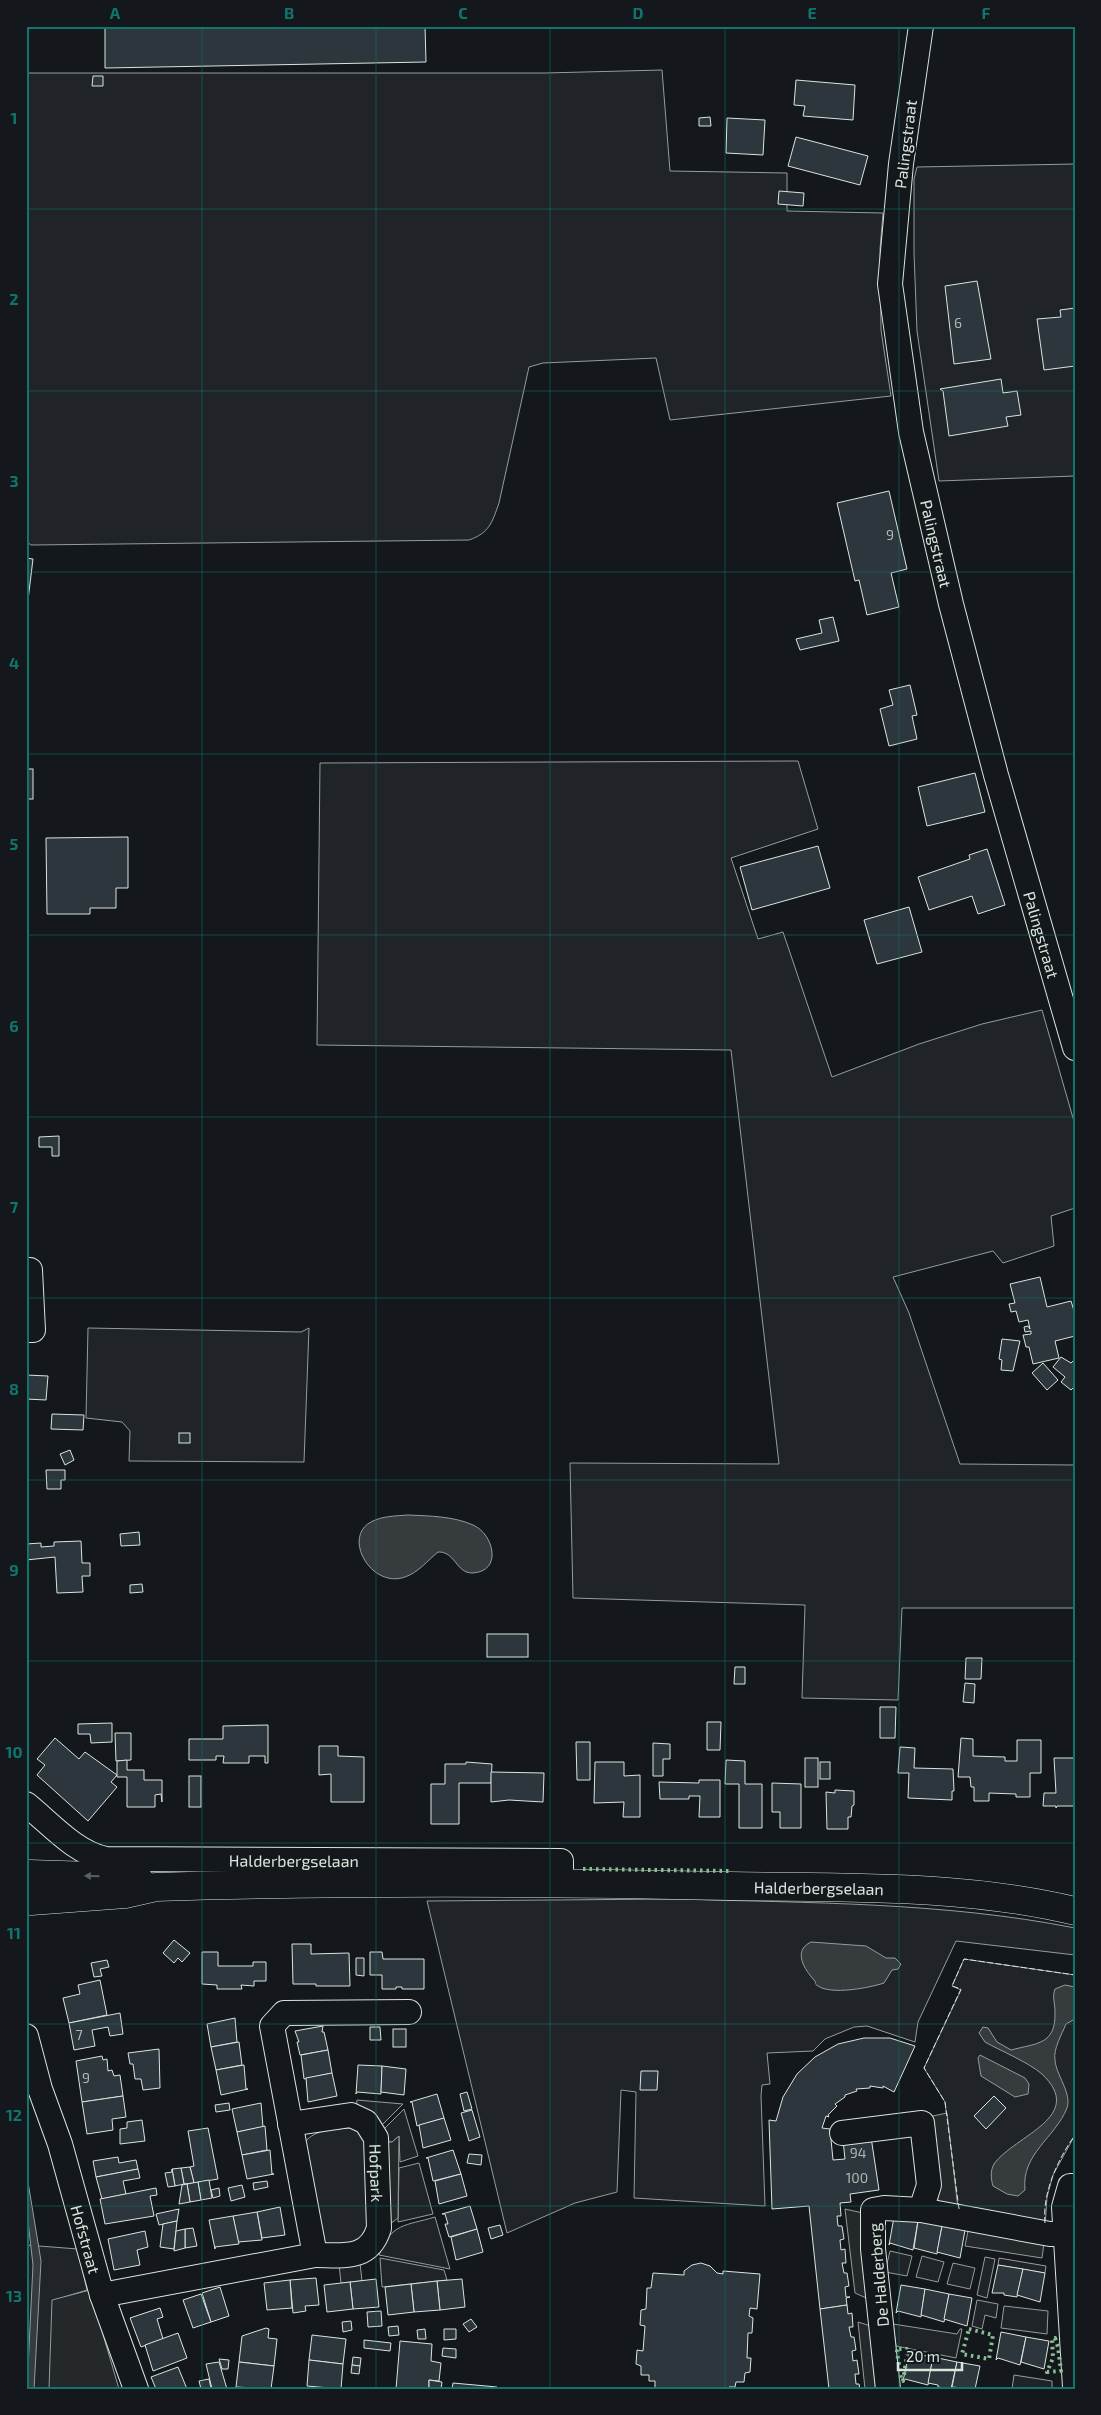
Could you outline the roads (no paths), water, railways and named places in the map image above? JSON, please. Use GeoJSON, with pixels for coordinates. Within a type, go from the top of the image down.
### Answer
{"type":"FeatureCollection","features":[{"type":"Feature","properties":{"kind":"main road","name":"Halderbergselaan"},"geometry":{"type":"LineString","coordinates":[[28,1889],[125,1894],[156,1887],[561,1882],[910,1889],[991,1896],[1075,1911]]}},
{"type":"Feature","properties":{"kind":"street","name":"Palingstraat"},"geometry":{"type":"LineString","coordinates":[[921,26],[901,164],[890,284],[911,432],[952,604],[996,775],[1075,1048]]}},
{"type":"Feature","properties":{"kind":"street"},"geometry":{"type":"LineString","coordinates":[[26,1330],[33,1330],[30,1270]]}},
{"type":"Feature","properties":{"kind":"street","name":"Halderbergselaan"},"geometry":{"type":"LineString","coordinates":[[26,1804],[93,1857],[106,1859],[561,1861],[561,1882]]}},
{"type":"Feature","properties":{"kind":"street"},"geometry":{"type":"LineString","coordinates":[[315,2255],[272,2026],[284,2013],[409,2012]]}},
{"type":"Feature","properties":{"kind":"street","name":"Hofstraat"},"geometry":{"type":"LineString","coordinates":[[26,2036],[33,2092]]}},
{"type":"Feature","properties":{"kind":"street","name":"Hofstraat"},"geometry":{"type":"LineString","coordinates":[[26,2065],[33,2092],[60,2144],[102,2296],[136,2389]]}},
{"type":"Feature","properties":{"kind":"street","name":"Hofpark"},"geometry":{"type":"LineString","coordinates":[[102,2296],[315,2255],[346,2255],[363,2252],[375,2240],[379,2228],[376,2138],[366,2122],[352,2115],[290,2124]]}},
{"type":"Feature","properties":{"kind":"street"},"geometry":{"type":"LineString","coordinates":[[842,2132],[922,2123],[928,2185],[921,2210]]}},
{"type":"Feature","properties":{"kind":"street"},"geometry":{"type":"LineString","coordinates":[[1073,2183],[1064,2207],[1075,2387]]}},
{"type":"Feature","properties":{"kind":"street","name":"De Halderberg"},"geometry":{"type":"LineString","coordinates":[[888,2389],[873,2250],[873,2210],[884,2208],[921,2210],[1041,2232],[1066,2234]]}}]}
